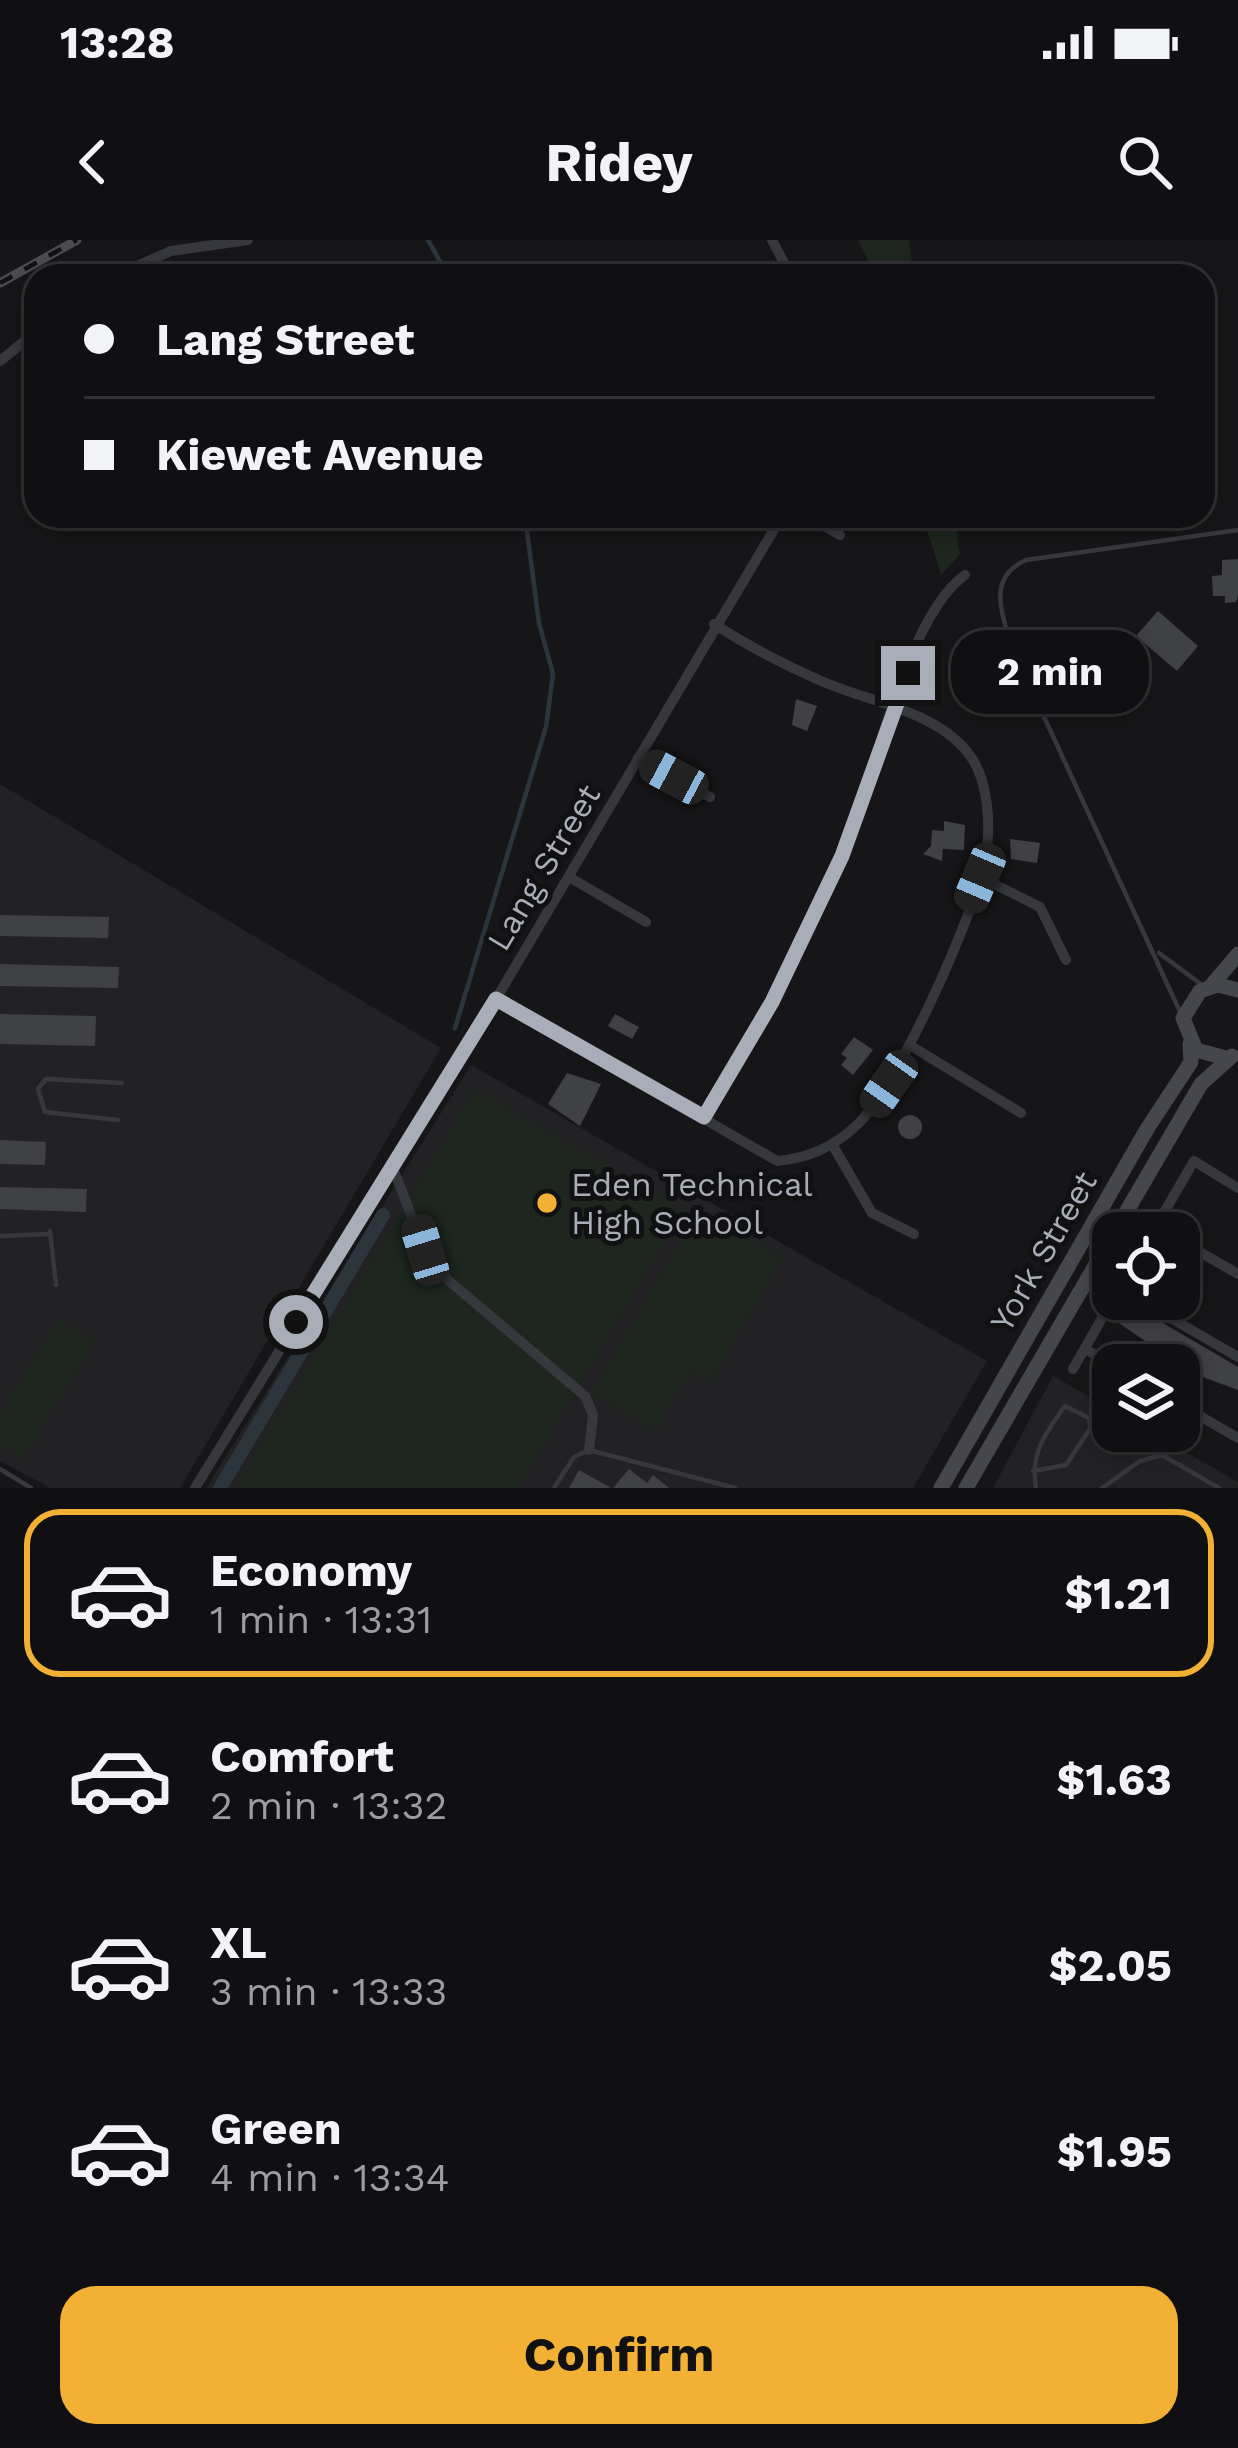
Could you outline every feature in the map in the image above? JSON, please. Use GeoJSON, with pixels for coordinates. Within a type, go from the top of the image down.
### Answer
{"type":"FeatureCollection","features":[{"type":"Feature","properties":{"kind":"main road"},"geometry":{"type":"LineString","coordinates":[[1190,1044],[1183,1018],[1193,996],[1209,987],[1238,954]]}},
{"type":"Feature","properties":{"kind":"main road"},"geometry":{"type":"LineString","coordinates":[[1209,987],[1238,991]]}},
{"type":"Feature","properties":{"kind":"main road","name":"York Street"},"geometry":{"type":"LineString","coordinates":[[1190,1044],[1209,1057],[1236,1055]]}},
{"type":"Feature","properties":{"kind":"main road","name":"York Street"},"geometry":{"type":"LineString","coordinates":[[941,1488],[1147,1129],[1191,1062],[1190,1044]]}},
{"type":"Feature","properties":{"kind":"main road","name":"York Street"},"geometry":{"type":"LineString","coordinates":[[1126,1212],[1201,1084],[1236,1055]]}},
{"type":"Feature","properties":{"kind":"main road","name":"York Street"},"geometry":{"type":"LineString","coordinates":[[966,1488],[1092,1270]]}},
{"type":"Feature","properties":{"kind":"street"},"geometry":{"type":"LineString","coordinates":[[141,264],[171,251],[248,240]]}},
{"type":"Feature","properties":{"kind":"street"},"geometry":{"type":"LineString","coordinates":[[0,361],[24,342]]}},
{"type":"Feature","properties":{"kind":"street","name":"Lang Street"},"geometry":{"type":"LineString","coordinates":[[195,1488],[496,999],[774,528]]}},
{"type":"Feature","properties":{"kind":"street"},"geometry":{"type":"LineString","coordinates":[[828,528],[840,535]]}},
{"type":"Feature","properties":{"kind":"street"},"geometry":{"type":"LineString","coordinates":[[704,1117],[772,1002],[842,856],[892,708],[938,602],[965,575]]}},
{"type":"Feature","properties":{"kind":"street"},"geometry":{"type":"LineString","coordinates":[[496,999],[777,1161],[816,1154],[832,1144],[869,1112],[911,1046],[980,878],[987,834],[979,768],[951,733],[806,674],[714,624]]}},
{"type":"Feature","properties":{"kind":"street"},"geometry":{"type":"LineString","coordinates":[[638,758],[710,796]]}},
{"type":"Feature","properties":{"kind":"street"},"geometry":{"type":"LineString","coordinates":[[568,877],[646,922]]}},
{"type":"Feature","properties":{"kind":"street"},"geometry":{"type":"LineString","coordinates":[[980,878],[1040,907],[1066,960]]}},
{"type":"Feature","properties":{"kind":"street"},"geometry":{"type":"LineString","coordinates":[[911,1046],[1021,1113]]}},
{"type":"Feature","properties":{"kind":"street"},"geometry":{"type":"LineString","coordinates":[[832,1144],[872,1213],[914,1234]]}},
{"type":"Feature","properties":{"kind":"street"},"geometry":{"type":"LineString","coordinates":[[1168,1212],[1194,1161],[1238,1188]]}},
{"type":"Feature","properties":{"kind":"street"},"geometry":{"type":"LineString","coordinates":[[392,1166],[425,1250],[448,1280],[585,1396],[593,1415],[589,1450]]}},
{"type":"Feature","properties":{"kind":"street"},"geometry":{"type":"LineString","coordinates":[[1200,1252],[1238,1274]]}},
{"type":"Feature","properties":{"kind":"street"},"geometry":{"type":"LineString","coordinates":[[1073,1369],[1101,1320]]}},
{"type":"Feature","properties":{"kind":"street"},"geometry":{"type":"LineString","coordinates":[[1174,1320],[1238,1357]]}},
{"type":"Feature","properties":{"kind":"street"},"geometry":{"type":"LineString","coordinates":[[1084,1349],[1092,1353]]}},
{"type":"Feature","properties":{"kind":"street"},"geometry":{"type":"LineString","coordinates":[[1200,1416],[1238,1438]]}},
{"type":"Feature","properties":{"kind":"lane"},"geometry":{"type":"LineString","coordinates":[[1183,1018],[1010,643],[1000,584],[1005,573],[1026,560],[1238,530]]}},
{"type":"Feature","properties":{"kind":"lane"},"geometry":{"type":"LineString","coordinates":[[1155,949],[1189,980],[1209,987]]}},
{"type":"Feature","properties":{"kind":"lane"},"geometry":{"type":"LineString","coordinates":[[118,1120],[45,1112],[38,1089],[46,1079],[122,1083]]}},
{"type":"Feature","properties":{"kind":"lane"},"geometry":{"type":"LineString","coordinates":[[0,1236],[50,1233],[56,1285]]}},
{"type":"Feature","properties":{"kind":"lane"},"geometry":{"type":"LineString","coordinates":[[1033,1471],[1066,1465],[1090,1420],[1065,1406],[1035,1451],[1033,1471],[1036,1488]]}},
{"type":"Feature","properties":{"kind":"lane"},"geometry":{"type":"LineString","coordinates":[[554,1488],[574,1457],[589,1450],[735,1488]]}},
{"type":"Feature","properties":{"kind":"lane"},"geometry":{"type":"LineString","coordinates":[[1102,1488],[1154,1455],[1219,1488]]}},
{"type":"Feature","properties":{"kind":"lane"},"geometry":{"type":"LineString","coordinates":[[0,1469],[32,1488]]}},
{"type":"Feature","properties":{"kind":"shaded area"},"geometry":{"type":"Polygon","coordinates":[[[858,240],[909,240],[912,264],[870,264],[858,240]]]}},
{"type":"Feature","properties":{"kind":"shaded area"},"geometry":{"type":"Polygon","coordinates":[[[927,528],[956,528],[960,554],[941,575],[927,528]]]}},
{"type":"Feature","properties":{"kind":"shaded area"},"geometry":{"type":"Polygon","coordinates":[[[0,784],[441,1048],[180,1488],[50,1488],[0,1461],[0,784]]]}},
{"type":"Feature","properties":{"kind":"shaded area","name":"Eden Technical High School"},"geometry":{"type":"Polygon","coordinates":[[[471,1065],[987,1361],[913,1488],[206,1488],[471,1065]]]}},
{"type":"Feature","properties":{"kind":"shaded area"},"geometry":{"type":"Polygon","coordinates":[[[475,1089],[684,1210],[518,1488],[234,1488],[475,1089]]]}},
{"type":"Feature","properties":{"kind":"shaded area"},"geometry":{"type":"Polygon","coordinates":[[[699,1209],[783,1258],[710,1383],[690,1372],[655,1431],[591,1393],[699,1209]]]}},
{"type":"Feature","properties":{"kind":"shaded area"},"geometry":{"type":"Polygon","coordinates":[[[58,1319],[94,1342],[23,1459],[0,1445],[0,1414],[58,1319]]]}},
{"type":"Feature","properties":{"kind":"shaded area"},"geometry":{"type":"Polygon","coordinates":[[[1053,1376],[1092,1398],[1092,1452],[1186,1452],[1238,1482],[1238,1488],[993,1488],[1053,1376]]]}},
{"type":"Feature","properties":{"kind":"building"},"geometry":{"type":"Polygon","coordinates":[[[1238,559],[1238,596],[1236,602],[1225,603],[1225,596],[1213,596],[1212,576],[1222,575],[1222,560],[1238,559]]]}},
{"type":"Feature","properties":{"kind":"building"},"geometry":{"type":"Polygon","coordinates":[[[1158,611],[1198,646],[1177,671],[1136,636],[1158,611]]]}},
{"type":"Feature","properties":{"kind":"building"},"geometry":{"type":"Polygon","coordinates":[[[796,699],[817,706],[807,731],[792,725],[796,699]]]}},
{"type":"Feature","properties":{"kind":"building"},"geometry":{"type":"Polygon","coordinates":[[[944,821],[965,825],[964,850],[943,849],[942,861],[923,854],[931,846],[932,830],[944,831],[944,821]]]}},
{"type":"Feature","properties":{"kind":"building"},"geometry":{"type":"Polygon","coordinates":[[[1010,839],[1040,843],[1037,863],[1011,859],[1010,839]]]}},
{"type":"Feature","properties":{"kind":"building"},"geometry":{"type":"Polygon","coordinates":[[[0,915],[109,917],[108,938],[0,936],[0,915]]]}},
{"type":"Feature","properties":{"kind":"building"},"geometry":{"type":"Polygon","coordinates":[[[0,964],[119,967],[118,988],[0,986],[0,964]]]}},
{"type":"Feature","properties":{"kind":"building"},"geometry":{"type":"Polygon","coordinates":[[[0,1014],[96,1016],[95,1046],[0,1044],[0,1014]]]}},
{"type":"Feature","properties":{"kind":"building"},"geometry":{"type":"Polygon","coordinates":[[[615,1014],[639,1027],[632,1039],[608,1026],[615,1014]]]}},
{"type":"Feature","properties":{"kind":"building"},"geometry":{"type":"Polygon","coordinates":[[[854,1037],[873,1050],[853,1075],[841,1065],[847,1058],[841,1054],[854,1037]]]}},
{"type":"Feature","properties":{"kind":"building"},"geometry":{"type":"Polygon","coordinates":[[[567,1073],[601,1084],[580,1126],[548,1104],[567,1073]]]}},
{"type":"Feature","properties":{"kind":"building"},"geometry":{"type":"Polygon","coordinates":[[[910,1115],[919,1118],[919,1136],[910,1139],[901,1136],[898,1127],[901,1118],[910,1115]]]}},
{"type":"Feature","properties":{"kind":"building"},"geometry":{"type":"Polygon","coordinates":[[[0,1140],[46,1142],[45,1165],[0,1164],[0,1140]]]}},
{"type":"Feature","properties":{"kind":"building"},"geometry":{"type":"Polygon","coordinates":[[[0,1187],[87,1189],[86,1212],[0,1209],[0,1187]]]}},
{"type":"Feature","properties":{"kind":"building"},"geometry":{"type":"Polygon","coordinates":[[[1158,1320],[1199,1344],[1150,1344],[1116,1321],[1158,1320]]]}},
{"type":"Feature","properties":{"kind":"building"},"geometry":{"type":"Polygon","coordinates":[[[1200,1345],[1238,1367],[1238,1390],[1200,1376],[1204,1370],[1200,1368],[1200,1345]]]}},
{"type":"Feature","properties":{"kind":"building"},"geometry":{"type":"Polygon","coordinates":[[[629,1469],[647,1483],[653,1475],[669,1488],[613,1488],[629,1469]]]}},
{"type":"Feature","properties":{"kind":"building"},"geometry":{"type":"Polygon","coordinates":[[[579,1470],[611,1488],[569,1488],[579,1470]]]}},
{"type":"Feature","properties":{"kind":"waterway"},"geometry":{"type":"LineString","coordinates":[[428,240],[441,264]]}},
{"type":"Feature","properties":{"kind":"waterway"},"geometry":{"type":"LineString","coordinates":[[455,1028],[546,727],[553,674],[539,623],[527,528]]}},
{"type":"Feature","properties":{"kind":"waterway"},"geometry":{"type":"LineString","coordinates":[[220,1488],[383,1215]]}},
{"type":"Feature","properties":{"kind":"railway"},"geometry":{"type":"LineString","coordinates":[[34,264],[77,240]]}},
{"type":"Feature","properties":{"kind":"railway"},"geometry":{"type":"LineString","coordinates":[[0,283],[24,270]]}},
{"type":"Feature","properties":{"kind":"place","name":"Eden Technical High School"},"geometry":{"type":"Point","coordinates":[547,1203]}},
{"type":"Feature","properties":{"kind":"route"},"geometry":{"type":"LineString","coordinates":[[296,1322],[496,999],[704,1117],[772,1002],[842,856],[908,673]]}}]}
